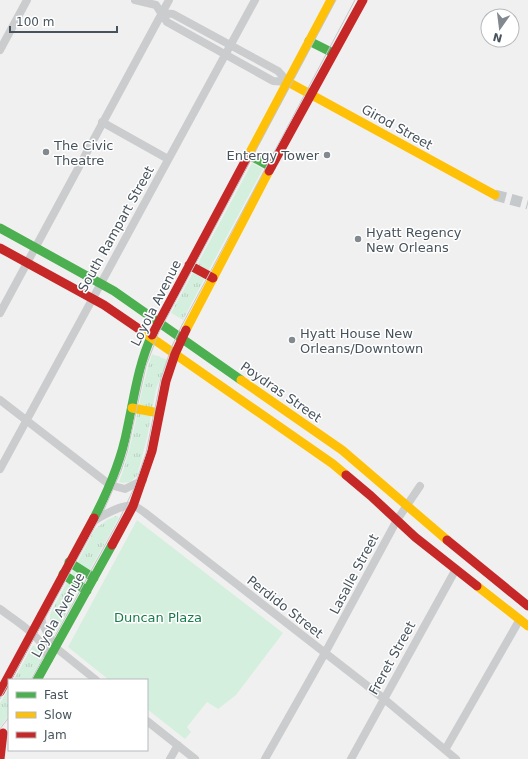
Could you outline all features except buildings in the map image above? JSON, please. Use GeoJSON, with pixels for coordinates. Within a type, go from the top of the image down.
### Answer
{"type":"FeatureCollection","features":[{"type":"Feature","properties":{"kind":"main road","name":"Loyola Avenue"},"geometry":{"type":"LineString","coordinates":[[9,679],[110,485],[121,454],[138,374],[158,322],[331,0]]}},
{"type":"Feature","properties":{"kind":"main road","name":"Loyola Avenue"},"geometry":{"type":"LineString","coordinates":[[38,679],[133,506],[152,451],[164,389],[174,354],[181,339],[333,53],[363,0]]}},
{"type":"Feature","properties":{"kind":"main road"},"geometry":{"type":"LineString","coordinates":[[310,41],[333,53]]}},
{"type":"Feature","properties":{"kind":"main road","name":"Girod Street"},"geometry":{"type":"LineString","coordinates":[[288,82],[495,195]]}},
{"type":"Feature","properties":{"kind":"main road"},"geometry":{"type":"LineString","coordinates":[[249,155],[272,167]]}},
{"type":"Feature","properties":{"kind":"main road","name":"Poydras Street"},"geometry":{"type":"LineString","coordinates":[[0,228],[100,283],[342,450],[425,522],[528,606]]}},
{"type":"Feature","properties":{"kind":"main road"},"geometry":{"type":"LineString","coordinates":[[0,248],[92,298],[151,337],[333,464],[397,520],[528,626]]}},
{"type":"Feature","properties":{"kind":"main road"},"geometry":{"type":"LineString","coordinates":[[189,265],[213,278]]}},
{"type":"Feature","properties":{"kind":"main road"},"geometry":{"type":"LineString","coordinates":[[258,411],[268,399]]}},
{"type":"Feature","properties":{"kind":"main road"},"geometry":{"type":"LineString","coordinates":[[132,408],[159,413]]}},
{"type":"Feature","properties":{"kind":"main road"},"geometry":{"type":"LineString","coordinates":[[277,424],[286,411]]}},
{"type":"Feature","properties":{"kind":"main road"},"geometry":{"type":"LineString","coordinates":[[70,562],[94,578]]}},
{"type":"Feature","properties":{"kind":"main road"},"geometry":{"type":"LineString","coordinates":[[63,574],[87,591]]}},
{"type":"Feature","properties":{"kind":"main road","name":"Loyola Avenue"},"geometry":{"type":"LineString","coordinates":[[0,692],[7,683]]}},
{"type":"Feature","properties":{"kind":"main road"},"geometry":{"type":"LineString","coordinates":[[0,759],[4,732]]}},
{"type":"Feature","properties":{"kind":"street"},"geometry":{"type":"LineString","coordinates":[[0,50],[28,0]]}},
{"type":"Feature","properties":{"kind":"street","name":"Girod Street"},"geometry":{"type":"LineString","coordinates":[[135,0],[156,5],[167,22],[273,81],[288,82]]}},
{"type":"Feature","properties":{"kind":"street"},"geometry":{"type":"LineString","coordinates":[[0,313],[169,0]]}},
{"type":"Feature","properties":{"kind":"street","name":"South Rampart Street"},"geometry":{"type":"LineString","coordinates":[[0,469],[255,0]]}},
{"type":"Feature","properties":{"kind":"street","name":"Girod Street"},"geometry":{"type":"LineString","coordinates":[[161,13],[173,14],[278,71],[288,82]]}},
{"type":"Feature","properties":{"kind":"street"},"geometry":{"type":"LineString","coordinates":[[102,122],[168,159]]}},
{"type":"Feature","properties":{"kind":"street"},"geometry":{"type":"LineString","coordinates":[[0,400],[110,485],[125,489],[143,480]]}},
{"type":"Feature","properties":{"kind":"street","name":"Lasalle Street"},"geometry":{"type":"LineString","coordinates":[[265,759],[325,654],[397,520],[420,486]]}},
{"type":"Feature","properties":{"kind":"street"},"geometry":{"type":"LineString","coordinates":[[91,522],[117,509],[133,506]]}},
{"type":"Feature","properties":{"kind":"street","name":"Perdido Street"},"geometry":{"type":"LineString","coordinates":[[133,506],[144,512],[383,698],[456,759]]}},
{"type":"Feature","properties":{"kind":"street","name":"Freret Street"},"geometry":{"type":"LineString","coordinates":[[351,759],[383,698],[456,569]]}},
{"type":"Feature","properties":{"kind":"street"},"geometry":{"type":"LineString","coordinates":[[0,609],[32,633],[47,651],[49,659]]}},
{"type":"Feature","properties":{"kind":"street"},"geometry":{"type":"LineString","coordinates":[[41,615],[42,623],[56,647],[95,679]]}},
{"type":"Feature","properties":{"kind":"street"},"geometry":{"type":"LineString","coordinates":[[445,750],[520,619]]}},
{"type":"Feature","properties":{"kind":"street"},"geometry":{"type":"LineString","coordinates":[[148,722],[195,759]]}},
{"type":"Feature","properties":{"kind":"street"},"geometry":{"type":"LineString","coordinates":[[170,759],[178,745]]}},
{"type":"Feature","properties":{"kind":"green space"},"geometry":{"type":"Polygon","coordinates":[[[252,163],[263,169],[210,268],[199,261],[252,163]]]}},
{"type":"Feature","properties":{"kind":"green space"},"geometry":{"type":"Polygon","coordinates":[[[199,261],[210,268],[183,320],[171,313],[199,261]]]}},
{"type":"Feature","properties":{"kind":"green space"},"geometry":{"type":"Polygon","coordinates":[[[152,354],[168,360],[156,389],[147,438],[137,476],[130,482],[123,483],[119,482],[129,451],[143,386],[152,354]]]}},
{"type":"Feature","properties":{"kind":"green space"},"geometry":{"type":"Polygon","coordinates":[[[116,516],[119,517],[55,634],[50,623],[50,614],[95,529],[107,520],[116,516]]]}},
{"type":"Feature","properties":{"kind":"green space","name":"Duncan Plaza"},"geometry":{"type":"Polygon","coordinates":[[[137,520],[283,633],[236,695],[218,709],[207,702],[187,727],[191,732],[185,739],[148,710],[148,679],[108,679],[68,647],[137,520]]]}},
{"type":"Feature","properties":{"kind":"green space"},"geometry":{"type":"Polygon","coordinates":[[[33,645],[44,655],[31,679],[14,679],[33,645]]]}},
{"type":"Feature","properties":{"kind":"green space"},"geometry":{"type":"Polygon","coordinates":[[[8,691],[8,716],[0,727],[0,703],[8,691]]]}},
{"type":"Feature","properties":{"kind":"tunnel"},"geometry":{"type":"LineString","coordinates":[[495,195],[528,204]]}},
{"type":"Feature","properties":{"kind":"tram line"},"geometry":{"type":"LineString","coordinates":[[12,679],[103,512],[121,471],[127,453],[146,366],[159,332],[336,0]]}},
{"type":"Feature","properties":{"kind":"tram line"},"geometry":{"type":"LineString","coordinates":[[32,679],[120,518],[134,488],[146,453],[161,378],[172,346],[182,325],[355,0]]}},
{"type":"Feature","properties":{"kind":"tram line"},"geometry":{"type":"LineString","coordinates":[[0,699],[8,685]]}},
{"type":"Feature","properties":{"kind":"tram line"},"geometry":{"type":"LineString","coordinates":[[0,729],[8,718]]}},
{"type":"Feature","properties":{"kind":"traffic: fast"},"geometry":{"type":"LineString","coordinates":[[309,41],[333,53]]}},
{"type":"Feature","properties":{"kind":"traffic: fast"},"geometry":{"type":"LineString","coordinates":[[249,155],[271,167]]}},
{"type":"Feature","properties":{"kind":"traffic: fast"},"geometry":{"type":"LineString","coordinates":[[0,228],[114,291],[241,380]]}},
{"type":"Feature","properties":{"kind":"traffic: fast"},"geometry":{"type":"LineString","coordinates":[[94,518],[118,464],[143,358],[152,335]]}},
{"type":"Feature","properties":{"kind":"traffic: fast"},"geometry":{"type":"LineString","coordinates":[[38,679],[112,545]]}},
{"type":"Feature","properties":{"kind":"traffic: fast"},"geometry":{"type":"LineString","coordinates":[[69,562],[94,578]]}},
{"type":"Feature","properties":{"kind":"traffic: fast"},"geometry":{"type":"LineString","coordinates":[[63,574],[87,591]]}},
{"type":"Feature","properties":{"kind":"traffic: slow"},"geometry":{"type":"LineString","coordinates":[[248,156],[331,0]]}},
{"type":"Feature","properties":{"kind":"traffic: slow"},"geometry":{"type":"LineString","coordinates":[[288,82],[495,195]]}},
{"type":"Feature","properties":{"kind":"traffic: slow"},"geometry":{"type":"LineString","coordinates":[[186,330],[269,171]]}},
{"type":"Feature","properties":{"kind":"traffic: slow"},"geometry":{"type":"LineString","coordinates":[[139,329],[333,464],[346,475]]}},
{"type":"Feature","properties":{"kind":"traffic: slow"},"geometry":{"type":"LineString","coordinates":[[241,380],[342,450],[447,540]]}},
{"type":"Feature","properties":{"kind":"traffic: slow"},"geometry":{"type":"LineString","coordinates":[[132,408],[159,413]]}},
{"type":"Feature","properties":{"kind":"traffic: slow"},"geometry":{"type":"LineString","coordinates":[[477,586],[528,626]]}},
{"type":"Feature","properties":{"kind":"traffic: jam"},"geometry":{"type":"LineString","coordinates":[[269,171],[363,0]]}},
{"type":"Feature","properties":{"kind":"traffic: jam"},"geometry":{"type":"LineString","coordinates":[[152,335],[248,156]]}},
{"type":"Feature","properties":{"kind":"traffic: jam"},"geometry":{"type":"LineString","coordinates":[[0,248],[104,305],[139,329]]}},
{"type":"Feature","properties":{"kind":"traffic: jam"},"geometry":{"type":"LineString","coordinates":[[189,265],[213,278]]}},
{"type":"Feature","properties":{"kind":"traffic: jam"},"geometry":{"type":"LineString","coordinates":[[112,545],[133,506],[152,451],[166,381],[175,354],[186,330]]}},
{"type":"Feature","properties":{"kind":"traffic: jam"},"geometry":{"type":"LineString","coordinates":[[346,475],[415,537],[477,586]]}},
{"type":"Feature","properties":{"kind":"traffic: jam"},"geometry":{"type":"LineString","coordinates":[[0,692],[94,518]]}},
{"type":"Feature","properties":{"kind":"traffic: jam"},"geometry":{"type":"LineString","coordinates":[[447,540],[528,606]]}},
{"type":"Feature","properties":{"kind":"traffic: jam"},"geometry":{"type":"LineString","coordinates":[[0,759],[3,733]]}},
{"type":"Feature","properties":{"kind":"place","name":"The Civic Theatre"},"geometry":{"type":"Point","coordinates":[46,152]}},
{"type":"Feature","properties":{"kind":"place","name":"Entergy Tower"},"geometry":{"type":"Point","coordinates":[327,155]}},
{"type":"Feature","properties":{"kind":"place","name":"Hyatt Regency New Orleans"},"geometry":{"type":"Point","coordinates":[358,239]}},
{"type":"Feature","properties":{"kind":"place","name":"Hyatt House New Orleans/Downtown"},"geometry":{"type":"Point","coordinates":[292,340]}}]}
